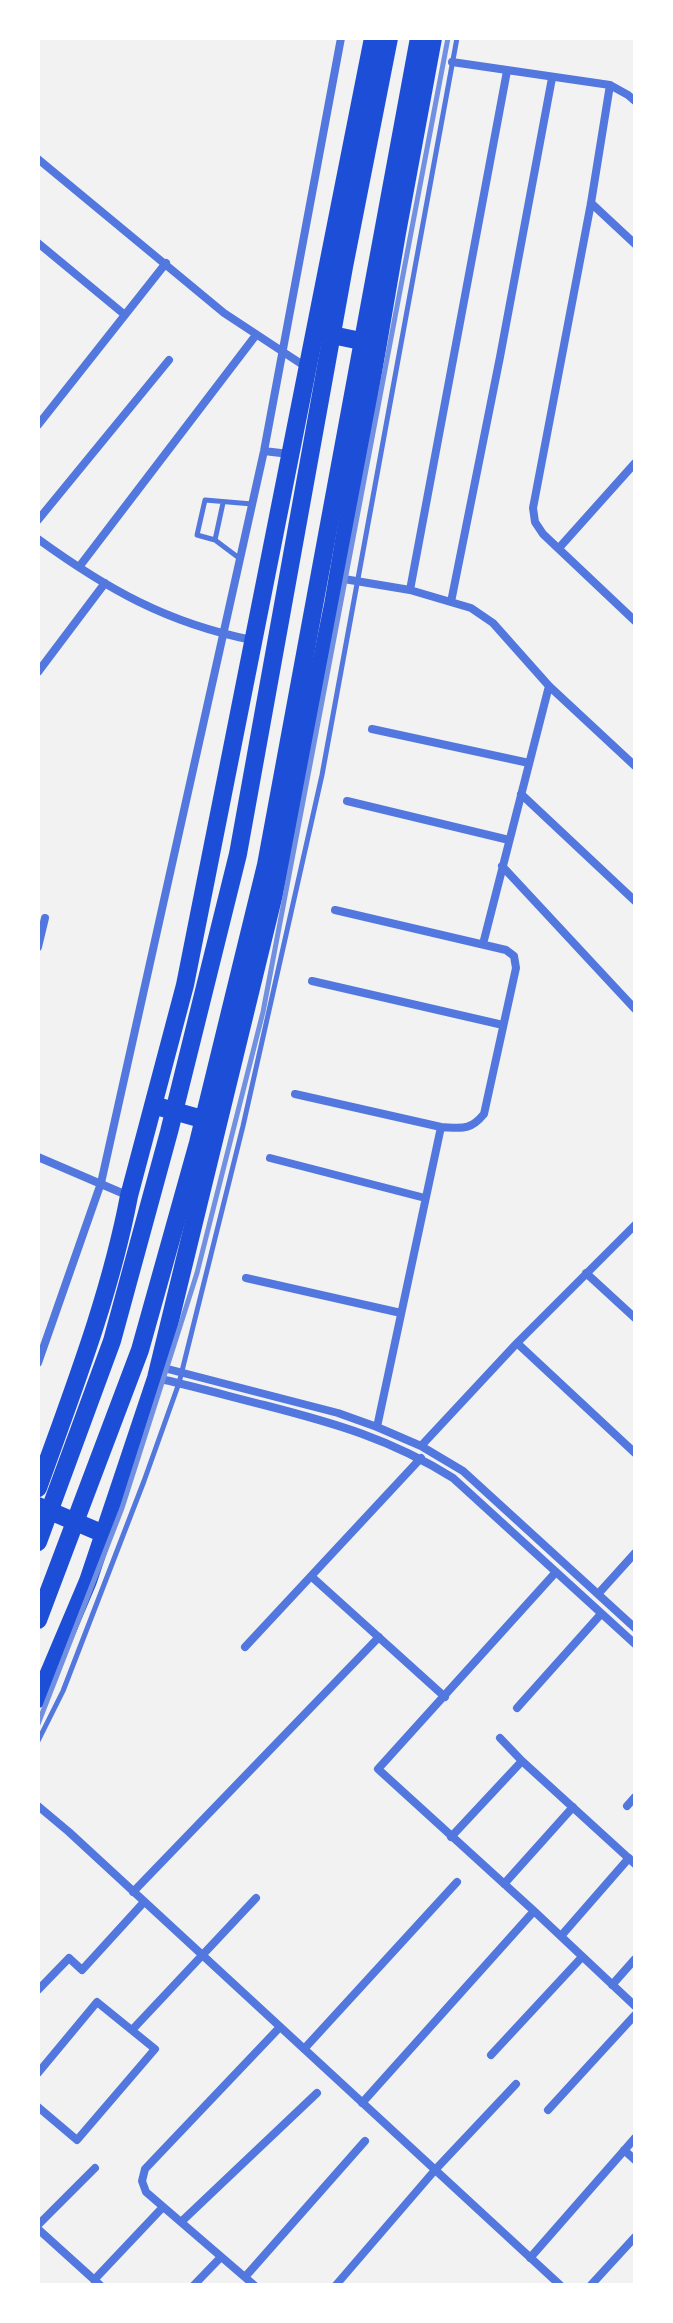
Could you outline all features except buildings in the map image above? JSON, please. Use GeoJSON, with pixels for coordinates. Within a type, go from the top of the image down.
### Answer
{"type":"FeatureCollection","features":[{"type":"Feature","properties":{"kind":"main road"},"geometry":{"type":"LineString","coordinates":[[38,1620],[140,1350],[198,1143],[266,865],[419,38]]}},
{"type":"Feature","properties":{"kind":"main road"},"geometry":{"type":"LineString","coordinates":[[38,1699],[88,1581],[158,1372],[274,894],[338,578],[433,38]]}},
{"type":"Feature","properties":{"kind":"main road"},"geometry":{"type":"LineString","coordinates":[[38,1488],[97,1320],[185,985],[374,39]]}},
{"type":"Feature","properties":{"kind":"main road"},"geometry":{"type":"LineString","coordinates":[[38,1542],[112,1341],[169,1132],[238,854],[347,252],[374,39]]}},
{"type":"Feature","properties":{"kind":"main road"},"geometry":{"type":"LineString","coordinates":[[314,331],[378,345]]}},
{"type":"Feature","properties":{"kind":"main road"},"geometry":{"type":"LineString","coordinates":[[154,1105],[219,1124]]}},
{"type":"Feature","properties":{"kind":"main road"},"geometry":{"type":"LineString","coordinates":[[38,1506],[104,1534]]}},
{"type":"Feature","properties":{"kind":"street"},"geometry":{"type":"LineString","coordinates":[[38,1363],[101,1183],[264,451],[341,38]]}},
{"type":"Feature","properties":{"kind":"street"},"geometry":{"type":"LineString","coordinates":[[452,62],[610,85],[635,101]]}},
{"type":"Feature","properties":{"kind":"street"},"geometry":{"type":"LineString","coordinates":[[410,590],[507,71]]}},
{"type":"Feature","properties":{"kind":"street"},"geometry":{"type":"LineString","coordinates":[[451,602],[552,78]]}},
{"type":"Feature","properties":{"kind":"street"},"geometry":{"type":"LineString","coordinates":[[610,85],[591,203],[533,508],[535,522],[543,534],[633,616]]}},
{"type":"Feature","properties":{"kind":"street"},"geometry":{"type":"LineString","coordinates":[[38,159],[224,313],[307,368]]}},
{"type":"Feature","properties":{"kind":"street"},"geometry":{"type":"LineString","coordinates":[[591,203],[635,244]]}},
{"type":"Feature","properties":{"kind":"street"},"geometry":{"type":"LineString","coordinates":[[40,247],[125,315]]}},
{"type":"Feature","properties":{"kind":"street"},"geometry":{"type":"LineString","coordinates":[[38,425],[166,263]]}},
{"type":"Feature","properties":{"kind":"street"},"geometry":{"type":"LineString","coordinates":[[79,567],[256,335]]}},
{"type":"Feature","properties":{"kind":"street"},"geometry":{"type":"LineString","coordinates":[[38,520],[169,360]]}},
{"type":"Feature","properties":{"kind":"street"},"geometry":{"type":"LineString","coordinates":[[264,451],[290,454]]}},
{"type":"Feature","properties":{"kind":"street"},"geometry":{"type":"LineString","coordinates":[[559,548],[635,463]]}},
{"type":"Feature","properties":{"kind":"street"},"geometry":{"type":"LineString","coordinates":[[38,539],[138,603],[183,623],[253,640]]}},
{"type":"Feature","properties":{"kind":"street"},"geometry":{"type":"LineString","coordinates":[[338,578],[410,590],[471,608],[493,623],[549,686],[635,765]]}},
{"type":"Feature","properties":{"kind":"street"},"geometry":{"type":"LineString","coordinates":[[38,672],[105,583]]}},
{"type":"Feature","properties":{"kind":"street"},"geometry":{"type":"LineString","coordinates":[[483,944],[549,686]]}},
{"type":"Feature","properties":{"kind":"street"},"geometry":{"type":"LineString","coordinates":[[372,729],[529,763]]}},
{"type":"Feature","properties":{"kind":"street"},"geometry":{"type":"LineString","coordinates":[[521,794],[635,901]]}},
{"type":"Feature","properties":{"kind":"street"},"geometry":{"type":"LineString","coordinates":[[347,801],[509,840]]}},
{"type":"Feature","properties":{"kind":"street"},"geometry":{"type":"LineString","coordinates":[[502,866],[635,1009]]}},
{"type":"Feature","properties":{"kind":"street"},"geometry":{"type":"LineString","coordinates":[[295,1094],[441,1127],[475,1125],[484,1114],[516,968],[514,956],[506,950],[335,910]]}},
{"type":"Feature","properties":{"kind":"street"},"geometry":{"type":"LineString","coordinates":[[38,947],[45,918]]}},
{"type":"Feature","properties":{"kind":"street"},"geometry":{"type":"LineString","coordinates":[[312,981],[503,1025]]}},
{"type":"Feature","properties":{"kind":"street"},"geometry":{"type":"LineString","coordinates":[[377,1427],[441,1127]]}},
{"type":"Feature","properties":{"kind":"street"},"geometry":{"type":"LineString","coordinates":[[38,1157],[129,1196]]}},
{"type":"Feature","properties":{"kind":"street"},"geometry":{"type":"LineString","coordinates":[[270,1158],[425,1198]]}},
{"type":"Feature","properties":{"kind":"street"},"geometry":{"type":"LineString","coordinates":[[421,1446],[517,1343],[635,1225]]}},
{"type":"Feature","properties":{"kind":"street"},"geometry":{"type":"LineString","coordinates":[[586,1273],[635,1318]]}},
{"type":"Feature","properties":{"kind":"street"},"geometry":{"type":"LineString","coordinates":[[246,1278],[401,1313]]}},
{"type":"Feature","properties":{"kind":"street"},"geometry":{"type":"LineString","coordinates":[[517,1343],[635,1453]]}},
{"type":"Feature","properties":{"kind":"street"},"geometry":{"type":"LineString","coordinates":[[158,1372],[331,1422],[370,1435],[421,1458],[453,1478],[635,1644]]}},
{"type":"Feature","properties":{"kind":"street"},"geometry":{"type":"LineString","coordinates":[[180,1378],[338,1413],[421,1446],[463,1471],[635,1628]]}},
{"type":"Feature","properties":{"kind":"street"},"geometry":{"type":"LineString","coordinates":[[245,1647],[421,1458]]}},
{"type":"Feature","properties":{"kind":"street"},"geometry":{"type":"LineString","coordinates":[[598,1594],[635,1553]]}},
{"type":"Feature","properties":{"kind":"street"},"geometry":{"type":"LineString","coordinates":[[556,1572],[378,1769],[635,2006]]}},
{"type":"Feature","properties":{"kind":"street"},"geometry":{"type":"LineString","coordinates":[[312,1577],[445,1697]]}},
{"type":"Feature","properties":{"kind":"street"},"geometry":{"type":"LineString","coordinates":[[517,1708],[601,1614]]}},
{"type":"Feature","properties":{"kind":"street"},"geometry":{"type":"LineString","coordinates":[[133,1892],[379,1637]]}},
{"type":"Feature","properties":{"kind":"street"},"geometry":{"type":"LineString","coordinates":[[500,1738],[632,1861],[561,1936]]}},
{"type":"Feature","properties":{"kind":"street"},"geometry":{"type":"LineString","coordinates":[[451,1837],[522,1761]]}},
{"type":"Feature","properties":{"kind":"street"},"geometry":{"type":"LineString","coordinates":[[627,1806],[635,1797]]}},
{"type":"Feature","properties":{"kind":"street"},"geometry":{"type":"LineString","coordinates":[[38,1806],[560,2285]]}},
{"type":"Feature","properties":{"kind":"street"},"geometry":{"type":"LineString","coordinates":[[504,1884],[573,1807]]}},
{"type":"Feature","properties":{"kind":"street"},"geometry":{"type":"LineString","coordinates":[[304,2049],[457,1882]]}},
{"type":"Feature","properties":{"kind":"street"},"geometry":{"type":"LineString","coordinates":[[132,2030],[256,1898]]}},
{"type":"Feature","properties":{"kind":"street"},"geometry":{"type":"LineString","coordinates":[[38,1990],[69,1958],[82,1970],[144,1902]]}},
{"type":"Feature","properties":{"kind":"street"},"geometry":{"type":"LineString","coordinates":[[362,2103],[534,1911]]}},
{"type":"Feature","properties":{"kind":"street"},"geometry":{"type":"LineString","coordinates":[[491,2055],[582,1957]]}},
{"type":"Feature","properties":{"kind":"street"},"geometry":{"type":"LineString","coordinates":[[612,1985],[635,1959]]}},
{"type":"Feature","properties":{"kind":"street"},"geometry":{"type":"LineString","coordinates":[[38,2073],[97,2002],[155,2049],[77,2140],[40,2113]]}},
{"type":"Feature","properties":{"kind":"street"},"geometry":{"type":"LineString","coordinates":[[548,2110],[635,2015]]}},
{"type":"Feature","properties":{"kind":"street"},"geometry":{"type":"LineString","coordinates":[[254,2285],[146,2192],[142,2181],[145,2169],[280,2027]]}},
{"type":"Feature","properties":{"kind":"street"},"geometry":{"type":"LineString","coordinates":[[336,2285],[435,2170],[516,2084]]}},
{"type":"Feature","properties":{"kind":"street"},"geometry":{"type":"LineString","coordinates":[[181,2222],[317,2093]]}},
{"type":"Feature","properties":{"kind":"street"},"geometry":{"type":"LineString","coordinates":[[530,2258],[635,2138]]}},
{"type":"Feature","properties":{"kind":"street"},"geometry":{"type":"LineString","coordinates":[[245,2277],[365,2141]]}},
{"type":"Feature","properties":{"kind":"street"},"geometry":{"type":"LineString","coordinates":[[624,2150],[635,2160]]}},
{"type":"Feature","properties":{"kind":"street"},"geometry":{"type":"LineString","coordinates":[[95,2168],[38,2227],[97,2282],[163,2207]]}},
{"type":"Feature","properties":{"kind":"street"},"geometry":{"type":"LineString","coordinates":[[591,2285],[635,2237]]}},
{"type":"Feature","properties":{"kind":"street"},"geometry":{"type":"LineString","coordinates":[[194,2285],[221,2257]]}},
{"type":"Feature","properties":{"kind":"lane"},"geometry":{"type":"LineString","coordinates":[[38,1741],[63,1691],[180,1378],[243,1126],[322,775],[457,38]]}},
{"type":"Feature","properties":{"kind":"lane"},"geometry":{"type":"LineString","coordinates":[[240,559],[215,540],[197,535],[205,500],[252,504]]}},
{"type":"Feature","properties":{"kind":"lane"},"geometry":{"type":"LineString","coordinates":[[215,540],[223,503]]}},
{"type":"Feature","properties":{"kind":"railway"},"geometry":{"type":"LineString","coordinates":[[38,1724],[122,1508],[197,1273],[263,1012],[448,38]]}}]}
